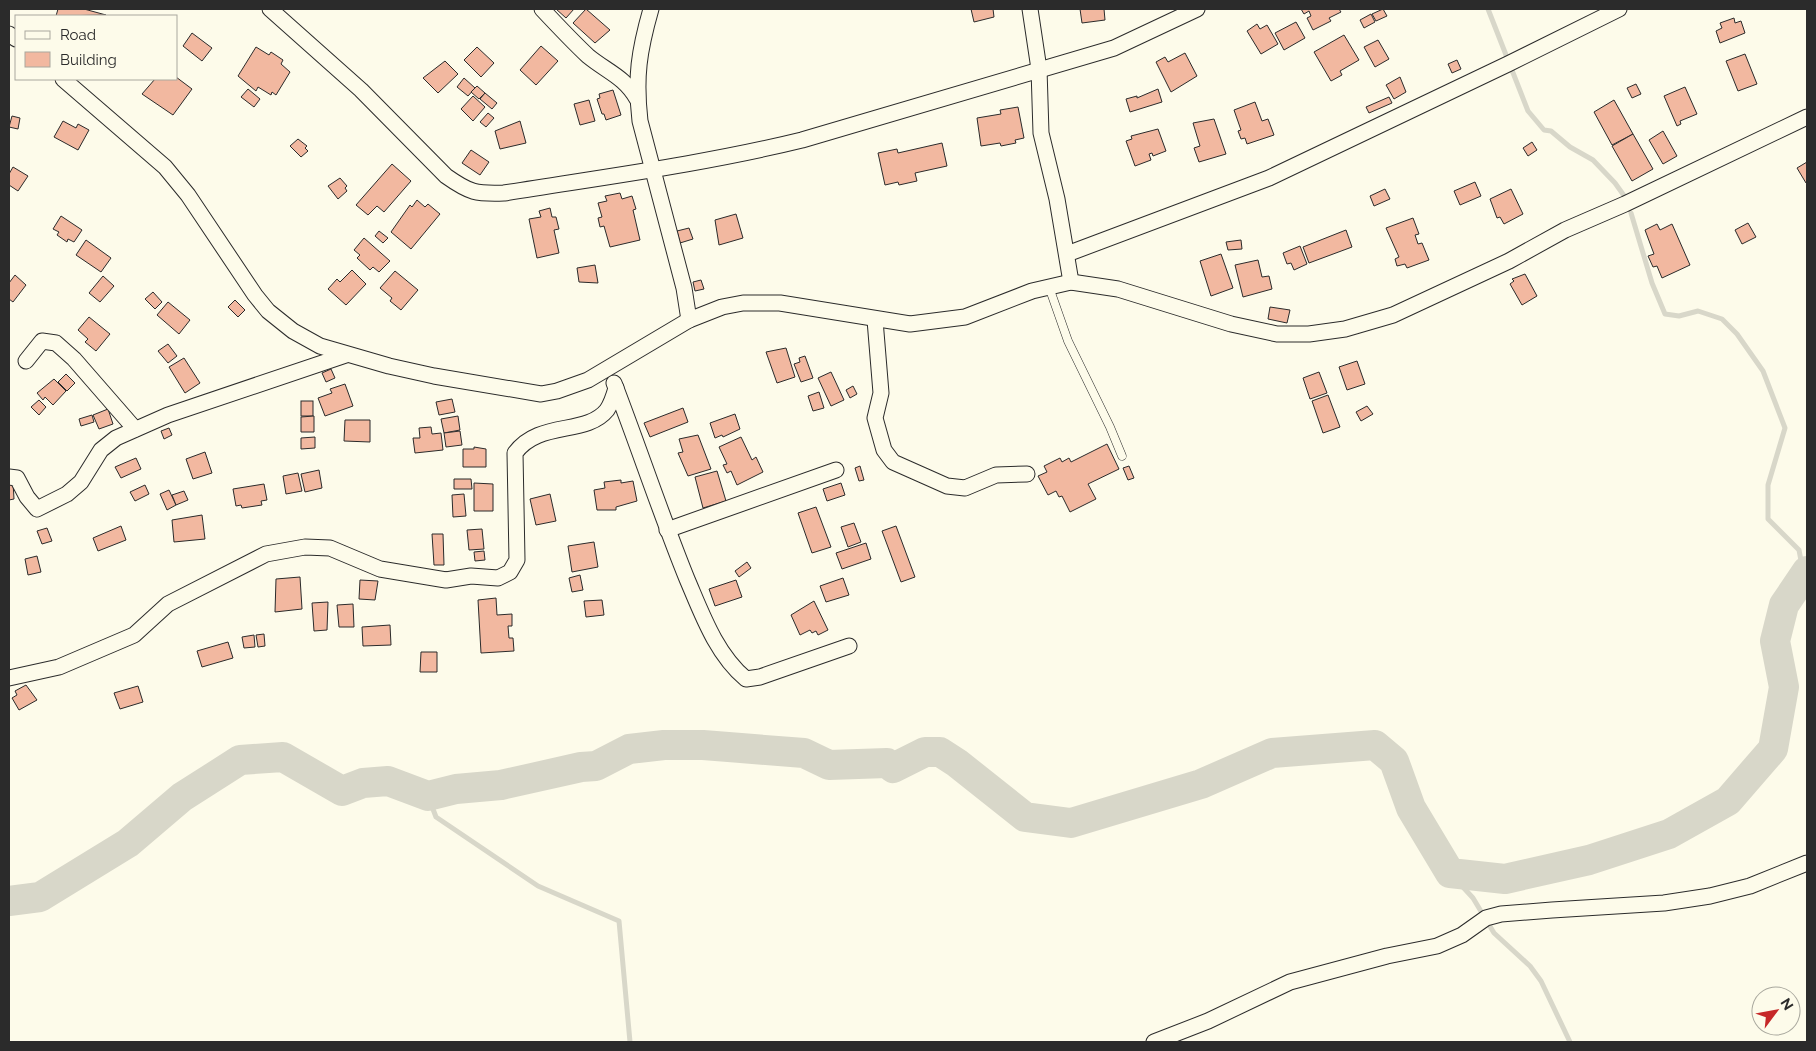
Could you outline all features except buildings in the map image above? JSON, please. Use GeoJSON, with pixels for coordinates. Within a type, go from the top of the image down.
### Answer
{"type":"FeatureCollection","features":[{"type":"Feature","properties":{"kind":"street"},"geometry":{"type":"LineString","coordinates":[[270,9],[361,90],[446,176],[462,187],[479,194],[504,193],[654,168],[769,148],[802,140],[1114,48],[1197,9]]}},
{"type":"Feature","properties":{"kind":"street"},"geometry":{"type":"LineString","coordinates":[[542,9],[590,58],[619,76],[632,89],[637,99]]}},
{"type":"Feature","properties":{"kind":"street"},"geometry":{"type":"LineString","coordinates":[[650,9],[639,52],[637,99],[640,121],[654,168],[684,288],[688,320]]}},
{"type":"Feature","properties":{"kind":"street"},"geometry":{"type":"LineString","coordinates":[[1030,9],[1039,69],[1040,133],[1067,254],[1071,282]]}},
{"type":"Feature","properties":{"kind":"street"},"geometry":{"type":"LineString","coordinates":[[1067,254],[1270,178],[1619,9]]}},
{"type":"Feature","properties":{"kind":"street"},"geometry":{"type":"LineString","coordinates":[[64,80],[165,167],[188,195],[268,310],[293,331],[320,346],[346,354],[434,376],[541,394],[557,391],[588,380],[688,320],[722,307],[763,302],[910,324],[964,317],[1032,292],[1071,282],[1118,289],[1231,324],[1277,334],[1345,329],[1393,315],[1509,261],[1565,230],[1807,117]]}},
{"type":"Feature","properties":{"kind":"street"},"geometry":{"type":"LineString","coordinates":[[875,320],[881,394],[875,418],[884,450],[893,462],[947,486],[965,488],[996,475],[1027,474]]}},
{"type":"Feature","properties":{"kind":"street"},"geometry":{"type":"LineString","coordinates":[[26,361],[42,341],[56,344],[74,359],[135,429]]}},
{"type":"Feature","properties":{"kind":"street"},"geometry":{"type":"LineString","coordinates":[[9,477],[17,478],[27,497],[37,509],[67,494],[81,482],[100,450],[116,438],[168,415],[346,354]]}},
{"type":"Feature","properties":{"kind":"street"},"geometry":{"type":"LineString","coordinates":[[608,368],[667,530],[710,632],[737,672],[746,679],[760,677],[849,646]]}},
{"type":"Feature","properties":{"kind":"street"},"geometry":{"type":"LineString","coordinates":[[9,678],[59,667],[134,635],[168,604],[266,554],[305,547],[330,548],[380,569],[446,580],[471,576],[498,578],[514,567],[517,560],[515,453],[522,443],[535,435],[598,418],[608,409],[616,388]]}},
{"type":"Feature","properties":{"kind":"street"},"geometry":{"type":"LineString","coordinates":[[667,530],[836,470]]}},
{"type":"Feature","properties":{"kind":"street"},"geometry":{"type":"LineString","coordinates":[[1154,1042],[1208,1021],[1290,982],[1388,956],[1437,946],[1462,935],[1486,918],[1502,914],[1664,903],[1710,896],[1750,886],[1807,863]]}},
{"type":"Feature","properties":{"kind":"lane"},"geometry":{"type":"LineString","coordinates":[[1049,287],[1068,341],[1122,456]]}},
{"type":"Feature","properties":{"kind":"waterway"},"geometry":{"type":"LineString","coordinates":[[1488,9],[1528,111],[1544,130],[1551,131],[1570,147],[1593,160],[1615,183],[1625,197]]}},
{"type":"Feature","properties":{"kind":"waterway"},"geometry":{"type":"LineString","coordinates":[[1631,213],[1652,283],[1665,314],[1679,316],[1698,311],[1722,319],[1737,334],[1763,371],[1785,428],[1768,485],[1768,519],[1799,550],[1804,576]]}},
{"type":"Feature","properties":{"kind":"waterway"},"geometry":{"type":"LineString","coordinates":[[9,901],[40,897],[128,843],[182,797],[240,760],[283,757],[342,791],[363,783],[388,781],[428,796],[456,789],[501,785],[581,767],[596,766],[629,749],[664,745],[703,745],[804,753],[829,765],[887,763],[893,768],[925,752],[940,752],[957,763],[1025,817],[1071,823],[1201,784],[1272,753],[1375,745],[1394,761],[1411,808],[1450,873],[1505,879],[1589,860],[1669,834],[1728,801],[1773,749],[1784,687],[1775,641],[1784,605],[1807,571]]}},
{"type":"Feature","properties":{"kind":"waterway"},"geometry":{"type":"LineString","coordinates":[[428,796],[436,817],[538,886],[619,921],[630,1042]]}},
{"type":"Feature","properties":{"kind":"waterway"},"geometry":{"type":"LineString","coordinates":[[1450,873],[1473,898],[1494,933],[1530,966],[1541,981],[1570,1042]]}}]}
